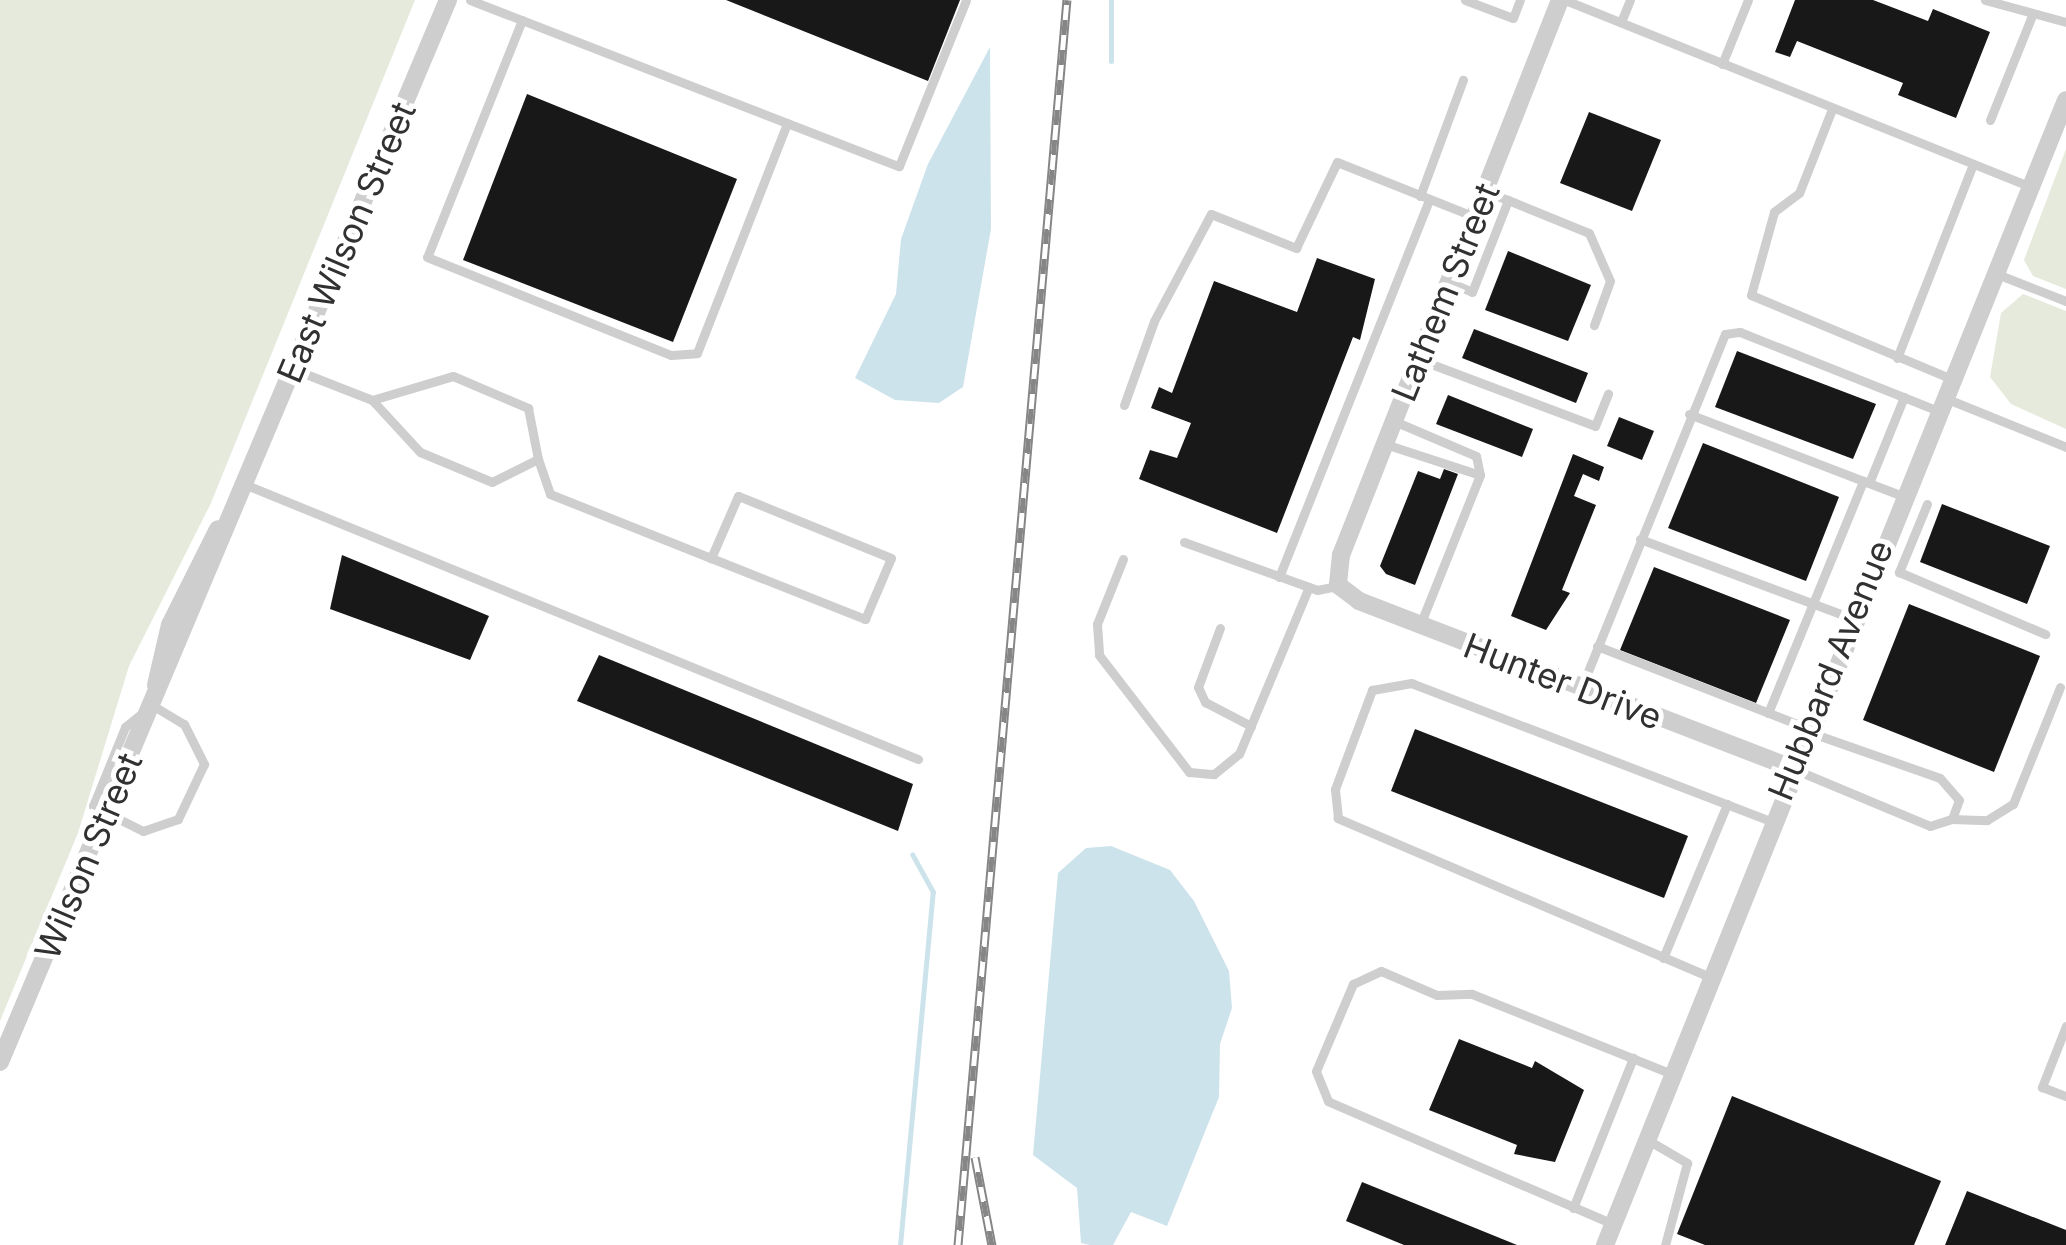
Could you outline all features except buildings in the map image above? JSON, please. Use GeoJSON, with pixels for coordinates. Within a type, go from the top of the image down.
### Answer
{"type":"FeatureCollection","features":[{"type":"Feature","properties":{"kind":"street","name":"East Wilson Street"},"geometry":{"type":"LineString","coordinates":[[244,484],[448,0]]}},
{"type":"Feature","properties":{"kind":"street","name":"Lathem Street"},"geometry":{"type":"LineString","coordinates":[[1338,585],[1341,555],[1563,0]]}},
{"type":"Feature","properties":{"kind":"street","name":"Hubbard Avenue"},"geometry":{"type":"LineString","coordinates":[[1605,1245],[1900,495],[1954,380],[2066,100]]}},
{"type":"Feature","properties":{"kind":"street","name":"Wilson Street"},"geometry":{"type":"LineString","coordinates":[[0,1062],[152,705],[172,619],[244,484]]}},
{"type":"Feature","properties":{"kind":"street","name":"Hunter Drive"},"geometry":{"type":"LineString","coordinates":[[1338,585],[1420,625],[1791,768]]}},
{"type":"Feature","properties":{"kind":"lane"},"geometry":{"type":"LineString","coordinates":[[470,0],[899,166],[966,0]]}},
{"type":"Feature","properties":{"kind":"lane"},"geometry":{"type":"LineString","coordinates":[[1465,0],[1513,18],[1520,0]]}},
{"type":"Feature","properties":{"kind":"lane"},"geometry":{"type":"LineString","coordinates":[[1563,0],[2032,188]]}},
{"type":"Feature","properties":{"kind":"lane"},"geometry":{"type":"LineString","coordinates":[[1621,22],[1630,0]]}},
{"type":"Feature","properties":{"kind":"lane"},"geometry":{"type":"LineString","coordinates":[[1722,64],[1748,0]]}},
{"type":"Feature","properties":{"kind":"lane"},"geometry":{"type":"LineString","coordinates":[[1986,0],[2066,22]]}},
{"type":"Feature","properties":{"kind":"lane"},"geometry":{"type":"LineString","coordinates":[[1990,120],[2044,0]]}},
{"type":"Feature","properties":{"kind":"lane"},"geometry":{"type":"LineString","coordinates":[[522,20],[427,257],[671,355],[697,352],[787,123]]}},
{"type":"Feature","properties":{"kind":"lane"},"geometry":{"type":"LineString","coordinates":[[1279,577],[1425,198],[1463,80]]}},
{"type":"Feature","properties":{"kind":"lane"},"geometry":{"type":"LineString","coordinates":[[1832,110],[1799,193],[1774,212],[1751,295],[1954,380]]}},
{"type":"Feature","properties":{"kind":"lane"},"geometry":{"type":"LineString","coordinates":[[1124,405],[1154,322],[1211,214],[1296,248],[1337,162],[1475,217]]}},
{"type":"Feature","properties":{"kind":"lane"},"geometry":{"type":"LineString","coordinates":[[1898,358],[1972,167]]}},
{"type":"Feature","properties":{"kind":"lane"},"geometry":{"type":"LineString","coordinates":[[1485,192],[1589,233],[1610,280],[1594,325]]}},
{"type":"Feature","properties":{"kind":"lane"},"geometry":{"type":"LineString","coordinates":[[1449,282],[1472,292],[1508,200]]}},
{"type":"Feature","properties":{"kind":"lane"},"geometry":{"type":"LineString","coordinates":[[1998,274],[2066,300]]}},
{"type":"Feature","properties":{"kind":"lane"},"geometry":{"type":"LineString","coordinates":[[1581,688],[1717,342],[1740,332],[1904,397],[1942,404],[2066,447]]}},
{"type":"Feature","properties":{"kind":"lane"},"geometry":{"type":"LineString","coordinates":[[1418,359],[1596,426],[1608,393]]}},
{"type":"Feature","properties":{"kind":"lane"},"geometry":{"type":"LineString","coordinates":[[293,369],[372,400],[420,452],[492,482],[538,460]]}},
{"type":"Feature","properties":{"kind":"lane"},"geometry":{"type":"LineString","coordinates":[[372,400],[453,376],[528,408],[538,460],[550,494],[710,558],[865,620],[890,558],[738,496],[710,558]]}},
{"type":"Feature","properties":{"kind":"lane"},"geometry":{"type":"LineString","coordinates":[[1768,713],[1904,397]]}},
{"type":"Feature","properties":{"kind":"lane"},"geometry":{"type":"LineString","coordinates":[[1689,414],[1900,495]]}},
{"type":"Feature","properties":{"kind":"lane"},"geometry":{"type":"LineString","coordinates":[[1394,421],[1476,456],[1480,475],[1420,625]]}},
{"type":"Feature","properties":{"kind":"lane"},"geometry":{"type":"LineString","coordinates":[[1385,444],[1480,475]]}},
{"type":"Feature","properties":{"kind":"lane"},"geometry":{"type":"LineString","coordinates":[[244,484],[918,759]]}},
{"type":"Feature","properties":{"kind":"lane"},"geometry":{"type":"LineString","coordinates":[[1926,504],[1898,572],[2044,634]]}},
{"type":"Feature","properties":{"kind":"lane"},"geometry":{"type":"LineString","coordinates":[[1888,526],[1914,536]]}},
{"type":"Feature","properties":{"kind":"lane"},"geometry":{"type":"LineString","coordinates":[[1640,538],[1851,618]]}},
{"type":"Feature","properties":{"kind":"lane"},"geometry":{"type":"LineString","coordinates":[[1184,542],[1309,587],[1338,585]]}},
{"type":"Feature","properties":{"kind":"lane"},"geometry":{"type":"LineString","coordinates":[[1123,559],[1098,624],[1099,655],[1189,772],[1214,774],[1239,754],[1309,587]]}},
{"type":"Feature","properties":{"kind":"lane"},"geometry":{"type":"LineString","coordinates":[[1220,628],[1198,688],[1205,702],[1251,726]]}},
{"type":"Feature","properties":{"kind":"lane"},"geometry":{"type":"LineString","coordinates":[[1597,646],[1940,778],[1959,800],[1952,818]]}},
{"type":"Feature","properties":{"kind":"lane"},"geometry":{"type":"LineString","coordinates":[[1710,977],[1338,818],[1335,789],[1372,690],[1412,683],[1771,821]]}},
{"type":"Feature","properties":{"kind":"lane"},"geometry":{"type":"LineString","coordinates":[[1791,768],[1930,826],[1952,818],[1987,820],[2013,804],[2060,687]]}},
{"type":"Feature","properties":{"kind":"lane"},"geometry":{"type":"LineString","coordinates":[[105,818],[160,828],[178,820],[202,784],[195,739],[152,705]]}},
{"type":"Feature","properties":{"kind":"lane"},"geometry":{"type":"LineString","coordinates":[[1663,958],[1727,804]]}},
{"type":"Feature","properties":{"kind":"lane"},"geometry":{"type":"LineString","coordinates":[[1613,1224],[1328,1102],[1316,1071],[1353,984],[1381,972],[1436,995],[1472,994],[1672,1074]]}},
{"type":"Feature","properties":{"kind":"lane"},"geometry":{"type":"LineString","coordinates":[[2066,1026],[2042,1087],[2066,1096]]}},
{"type":"Feature","properties":{"kind":"lane"},"geometry":{"type":"LineString","coordinates":[[1573,1208],[1633,1058]]}},
{"type":"Feature","properties":{"kind":"lane"},"geometry":{"type":"LineString","coordinates":[[1646,1139],[1686,1163],[1666,1245]]}},
{"type":"Feature","properties":{"kind":"shaded area"},"geometry":{"type":"Polygon","coordinates":[[[0,0],[415,0],[211,503],[129,666],[78,833],[0,1021],[0,0]]]}},
{"type":"Feature","properties":{"kind":"shaded area"},"geometry":{"type":"Polygon","coordinates":[[[2066,149],[2066,289],[2033,276],[2024,260],[2066,149]]]}},
{"type":"Feature","properties":{"kind":"shaded area"},"geometry":{"type":"Polygon","coordinates":[[[2023,294],[2066,311],[2066,429],[2011,404],[1990,377],[2001,313],[2023,294]]]}},
{"type":"Feature","properties":{"kind":"water"},"geometry":{"type":"Polygon","coordinates":[[[990,47],[991,229],[963,387],[939,403],[895,400],[855,378],[896,294],[901,239],[928,164],[990,47]]]}},
{"type":"Feature","properties":{"kind":"water"},"geometry":{"type":"Polygon","coordinates":[[[1111,846],[1170,870],[1194,901],[1229,971],[1232,1008],[1220,1044],[1219,1097],[1167,1226],[1131,1212],[1113,1245],[1090,1245],[1081,1243],[1077,1188],[1033,1155],[1058,873],[1086,848],[1111,846]]]}},
{"type":"Feature","properties":{"kind":"waterway"},"geometry":{"type":"LineString","coordinates":[[1111,0],[1111,61]]}},
{"type":"Feature","properties":{"kind":"waterway"},"geometry":{"type":"LineString","coordinates":[[900,1245],[933,892],[912,854]]}},
{"type":"Feature","properties":{"kind":"railway"},"geometry":{"type":"LineString","coordinates":[[958,1245],[1067,0]]}},
{"type":"Feature","properties":{"kind":"railway"},"geometry":{"type":"LineString","coordinates":[[975,1157],[992,1245]]}}]}
